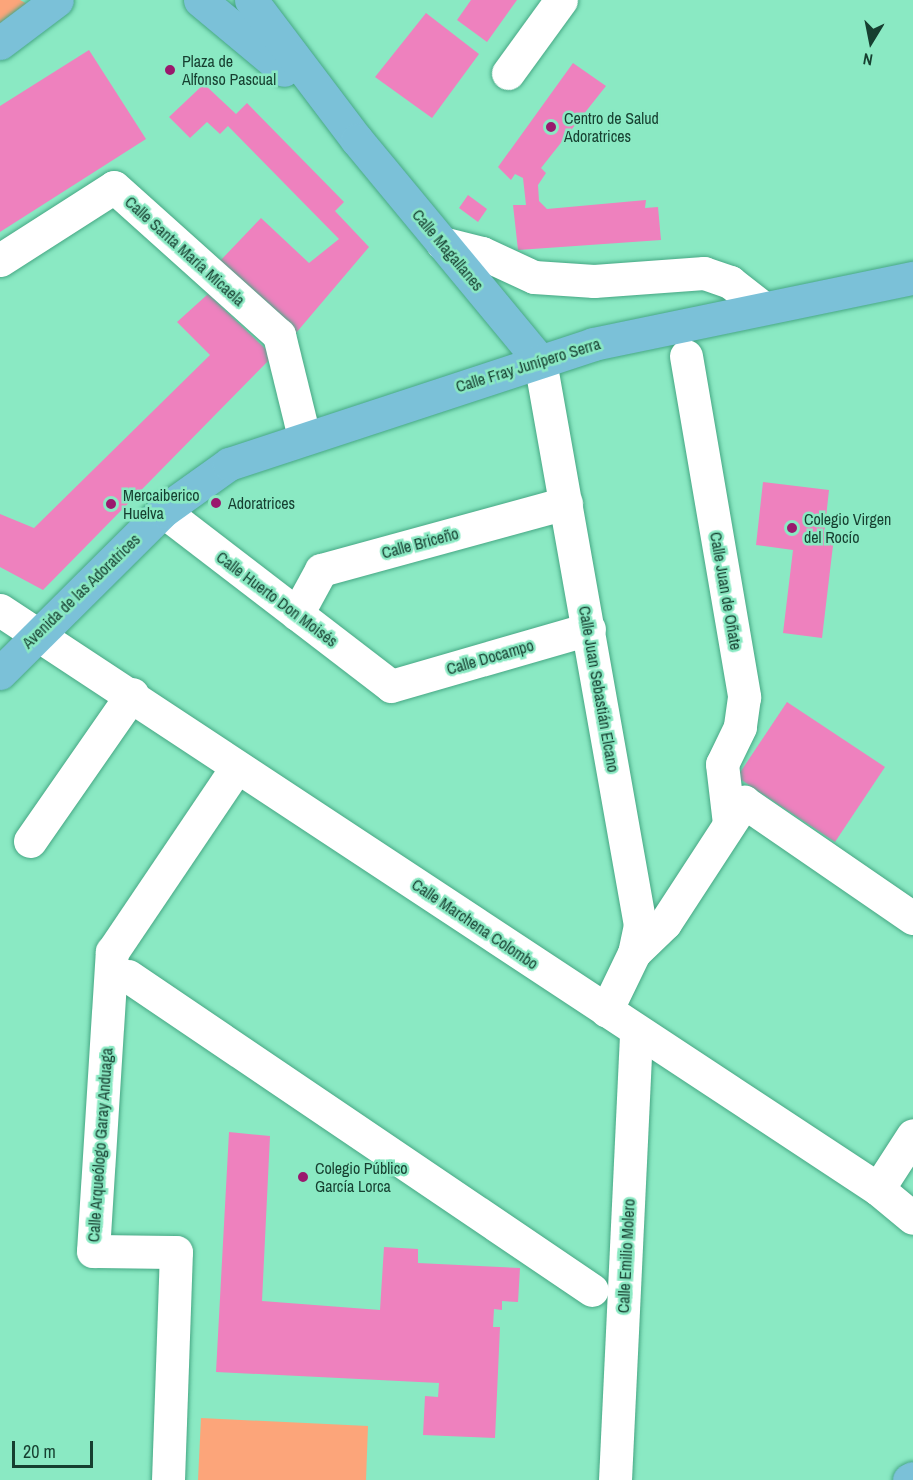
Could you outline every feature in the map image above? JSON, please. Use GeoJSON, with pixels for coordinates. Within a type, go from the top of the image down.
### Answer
{"type":"FeatureCollection","features":[{"type":"Feature","properties":{"kind":"main road"},"geometry":{"type":"LineString","coordinates":[[0,43],[57,0]]}},
{"type":"Feature","properties":{"kind":"main road","name":"Calle Magallanes"},"geometry":{"type":"LineString","coordinates":[[200,0],[254,41],[357,140]]}},
{"type":"Feature","properties":{"kind":"main road","name":"Calle Magallanes"},"geometry":{"type":"LineString","coordinates":[[251,0],[357,140],[540,361]]}},
{"type":"Feature","properties":{"kind":"main road","name":"Calle Fray Junípero Serra"},"geometry":{"type":"LineString","coordinates":[[163,511],[230,464],[304,437],[540,361],[761,306],[913,278]]}},
{"type":"Feature","properties":{"kind":"main road","name":"Avenida de las Adoratrices"},"geometry":{"type":"LineString","coordinates":[[0,673],[38,630],[163,511]]}},
{"type":"Feature","properties":{"kind":"main road"},"geometry":{"type":"LineString","coordinates":[[909,1480],[913,1478]]}},
{"type":"Feature","properties":{"kind":"street"},"geometry":{"type":"LineString","coordinates":[[508,73],[561,0]]}},
{"type":"Feature","properties":{"kind":"street","name":"Calle Santa María Micaela"},"geometry":{"type":"LineString","coordinates":[[0,260],[114,187],[279,335],[304,437]]}},
{"type":"Feature","properties":{"kind":"street"},"geometry":{"type":"LineString","coordinates":[[442,243],[482,253],[534,277],[594,281],[705,273],[730,282],[761,306]]}},
{"type":"Feature","properties":{"kind":"street","name":"Calle Juan de Oñate"},"geometry":{"type":"LineString","coordinates":[[686,356],[744,697],[740,728],[722,764],[736,813]]}},
{"type":"Feature","properties":{"kind":"street","name":"Calle Juan Sebastián Elcano"},"geometry":{"type":"LineString","coordinates":[[540,361],[640,925],[634,952],[606,1011]]}},
{"type":"Feature","properties":{"kind":"street","name":"Calle Briceño"},"geometry":{"type":"LineString","coordinates":[[297,614],[321,570],[566,503]]}},
{"type":"Feature","properties":{"kind":"street","name":"Calle Huerto Don Moisés"},"geometry":{"type":"LineString","coordinates":[[163,511],[391,686]]}},
{"type":"Feature","properties":{"kind":"street","name":"Calle Marchena Colombo"},"geometry":{"type":"LineString","coordinates":[[0,610],[38,630],[237,767],[636,1032],[878,1189],[913,1218]]}},
{"type":"Feature","properties":{"kind":"street","name":"Calle Docampo"},"geometry":{"type":"LineString","coordinates":[[391,686],[589,629]]}},
{"type":"Feature","properties":{"kind":"street"},"geometry":{"type":"LineString","coordinates":[[30,841],[132,694]]}},
{"type":"Feature","properties":{"kind":"street","name":"Calle Arqueólogo Garay Anduaga"},"geometry":{"type":"LineString","coordinates":[[168,1480],[176,1252],[93,1251],[112,952],[237,767]]}},
{"type":"Feature","properties":{"kind":"street"},"geometry":{"type":"LineString","coordinates":[[634,952],[665,923],[736,813],[913,918]]}},
{"type":"Feature","properties":{"kind":"street"},"geometry":{"type":"LineString","coordinates":[[128,976],[592,1290]]}},
{"type":"Feature","properties":{"kind":"street","name":"Calle Emilio Molero"},"geometry":{"type":"LineString","coordinates":[[615,1480],[636,1032]]}},
{"type":"Feature","properties":{"kind":"street"},"geometry":{"type":"LineString","coordinates":[[878,1189],[913,1136]]}},
{"type":"Feature","properties":{"kind":"shaded area"},"geometry":{"type":"Polygon","coordinates":[[[0,0],[20,0],[31,6],[0,26],[0,0]]]}},
{"type":"Feature","properties":{"kind":"shaded area"},"geometry":{"type":"Polygon","coordinates":[[[201,1418],[368,1426],[366,1480],[198,1480],[201,1418]]]}},
{"type":"Feature","properties":{"kind":"building"},"geometry":{"type":"Polygon","coordinates":[[[471,0],[517,0],[487,42],[457,20],[471,0]]]}},
{"type":"Feature","properties":{"kind":"building"},"geometry":{"type":"Polygon","coordinates":[[[426,13],[479,54],[432,118],[375,77],[426,13]]]}},
{"type":"Feature","properties":{"kind":"building"},"geometry":{"type":"Polygon","coordinates":[[[89,50],[146,139],[0,232],[0,106],[89,50]]]}},
{"type":"Feature","properties":{"kind":"building","name":"Centro de Salud Adoratrices"},"geometry":{"type":"Polygon","coordinates":[[[573,63],[606,86],[541,168],[546,173],[538,185],[539,201],[547,209],[646,200],[645,208],[658,207],[661,240],[518,250],[513,205],[526,205],[523,178],[515,174],[511,180],[498,167],[573,63]]]}},
{"type":"Feature","properties":{"kind":"building"},"geometry":{"type":"Polygon","coordinates":[[[204,84],[236,114],[247,103],[344,202],[335,211],[369,247],[296,333],[219,262],[261,218],[309,263],[339,239],[228,126],[220,134],[207,122],[190,138],[169,117],[204,84]]]}},
{"type":"Feature","properties":{"kind":"building"},"geometry":{"type":"Polygon","coordinates":[[[468,195],[487,209],[478,222],[459,208],[468,195]]]}},
{"type":"Feature","properties":{"kind":"building"},"geometry":{"type":"Polygon","coordinates":[[[208,294],[273,356],[43,590],[0,567],[0,514],[34,528],[210,355],[177,322],[208,294]]]}},
{"type":"Feature","properties":{"kind":"building"},"geometry":{"type":"Polygon","coordinates":[[[763,482],[829,490],[824,536],[834,537],[822,638],[783,633],[793,550],[756,545],[763,482]]]}},
{"type":"Feature","properties":{"kind":"building"},"geometry":{"type":"Polygon","coordinates":[[[787,702],[885,767],[835,842],[737,777],[787,702]]]}},
{"type":"Feature","properties":{"kind":"building"},"geometry":{"type":"Polygon","coordinates":[[[229,1132],[270,1136],[262,1301],[380,1310],[384,1247],[418,1249],[418,1263],[520,1268],[518,1302],[502,1301],[502,1310],[494,1309],[493,1327],[500,1327],[495,1438],[423,1435],[425,1396],[438,1397],[439,1383],[216,1372],[229,1132]]]}},
{"type":"Feature","properties":{"kind":"place","name":"Plaza de Alfonso Pascual"},"geometry":{"type":"Point","coordinates":[170,70]}},
{"type":"Feature","properties":{"kind":"place","name":"Centro de Salud Adoratrices"},"geometry":{"type":"Point","coordinates":[551,127]}},
{"type":"Feature","properties":{"kind":"place","name":"Adoratrices"},"geometry":{"type":"Point","coordinates":[216,503]}},
{"type":"Feature","properties":{"kind":"place","name":"Mercaiberico Huelva"},"geometry":{"type":"Point","coordinates":[111,504]}},
{"type":"Feature","properties":{"kind":"place","name":"Colegio Virgen del Rocío"},"geometry":{"type":"Point","coordinates":[792,528]}},
{"type":"Feature","properties":{"kind":"place","name":"Colegio Público García Lorca"},"geometry":{"type":"Point","coordinates":[303,1177]}}]}
